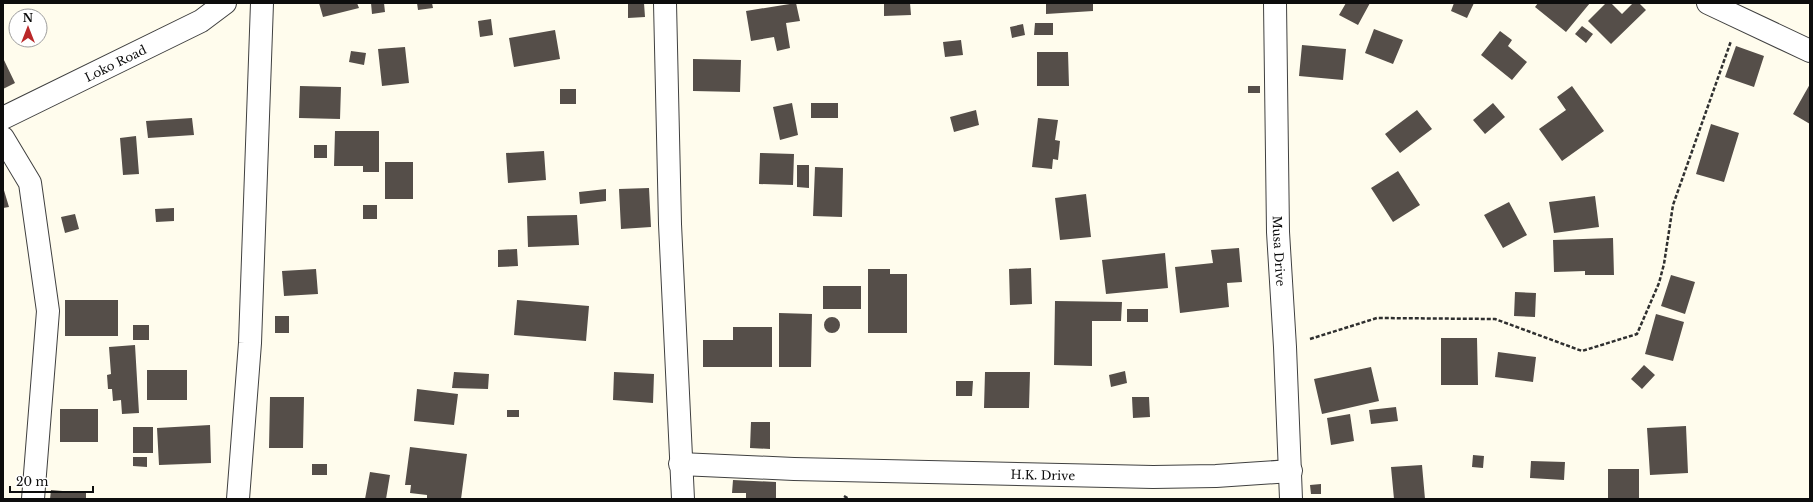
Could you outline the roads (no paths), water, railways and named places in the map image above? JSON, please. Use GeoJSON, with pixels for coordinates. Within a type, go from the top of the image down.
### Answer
{"type":"FeatureCollection","features":[{"type":"Feature","properties":{"kind":"street","name":"Loko Road"},"geometry":{"type":"LineString","coordinates":[[3,118],[201,20],[225,3]]}},
{"type":"Feature","properties":{"kind":"street"},"geometry":{"type":"LineString","coordinates":[[238,499],[250,343],[262,3]]}},
{"type":"Feature","properties":{"kind":"street"},"geometry":{"type":"LineString","coordinates":[[665,3],[670,224],[677,343],[680,464],[683,499]]}},
{"type":"Feature","properties":{"kind":"street","name":"Musa Drive"},"geometry":{"type":"LineString","coordinates":[[1275,3],[1278,232],[1285,347],[1291,499]]}},
{"type":"Feature","properties":{"kind":"street"},"geometry":{"type":"LineString","coordinates":[[1708,3],[1810,51]]}},
{"type":"Feature","properties":{"kind":"street"},"geometry":{"type":"LineString","coordinates":[[3,138],[30,184],[48,311],[34,499]]}},
{"type":"Feature","properties":{"kind":"street","name":"H.K. Drive"},"geometry":{"type":"LineString","coordinates":[[680,464],[794,469],[1153,477],[1216,476],[1291,471]]}}]}
